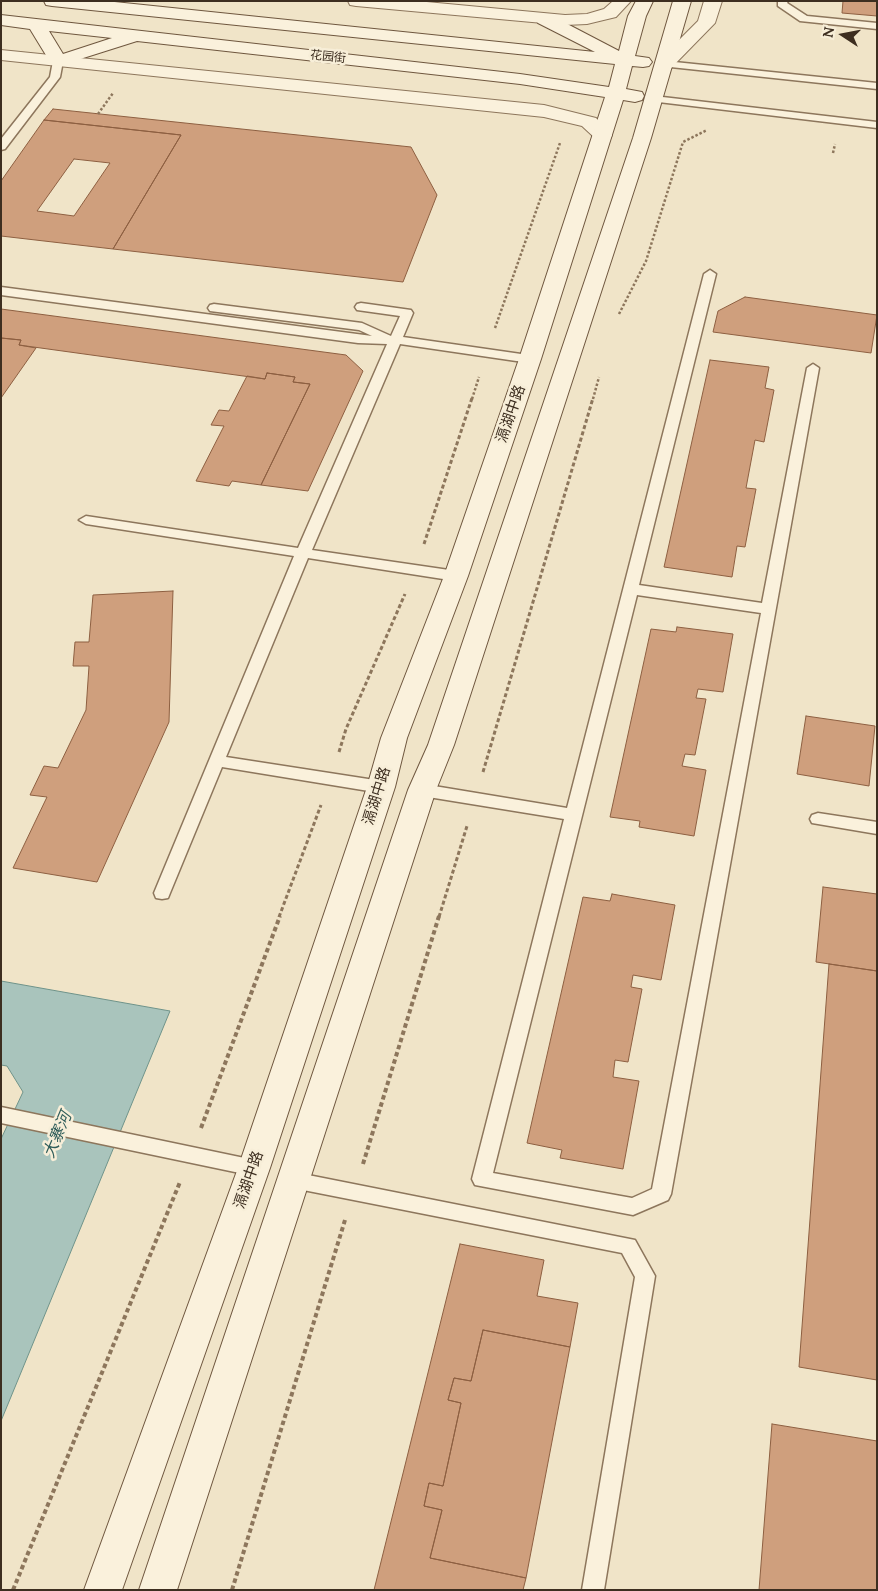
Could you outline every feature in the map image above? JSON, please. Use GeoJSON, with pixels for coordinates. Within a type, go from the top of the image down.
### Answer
{"type":"FeatureCollection","features":[{"type":"Feature","properties":{"kind":"main road","name":"花园街"},"geometry":{"type":"LineString","coordinates":[[52,1],[665,64]]}},
{"type":"Feature","properties":{"kind":"main road"},"geometry":{"type":"LineString","coordinates":[[356,1],[544,19],[587,19],[610,13],[624,1]]}},
{"type":"Feature","properties":{"kind":"main road","name":"滆湖中路"},"geometry":{"type":"LineString","coordinates":[[103,1590],[254,1168],[381,787],[394,738],[456,576],[530,359],[603,134],[626,61],[637,16],[645,1]]}},
{"type":"Feature","properties":{"kind":"main road"},"geometry":{"type":"LineString","coordinates":[[158,1590],[422,790],[441,745],[654,99],[682,1]]}},
{"type":"Feature","properties":{"kind":"main road"},"geometry":{"type":"LineString","coordinates":[[665,64],[706,23],[713,1]]}},
{"type":"Feature","properties":{"kind":"main road"},"geometry":{"type":"LineString","coordinates":[[544,19],[626,61]]}},
{"type":"Feature","properties":{"kind":"main road","name":"花园街"},"geometry":{"type":"LineString","coordinates":[[1,20],[520,79],[654,99]]}},
{"type":"Feature","properties":{"kind":"main road"},"geometry":{"type":"LineString","coordinates":[[36,24],[58,61]]}},
{"type":"Feature","properties":{"kind":"main road"},"geometry":{"type":"LineString","coordinates":[[58,61],[137,36]]}},
{"type":"Feature","properties":{"kind":"main road"},"geometry":{"type":"LineString","coordinates":[[1,55],[544,111],[589,122],[603,134]]}},
{"type":"Feature","properties":{"kind":"lane"},"geometry":{"type":"LineString","coordinates":[[783,1],[782,4],[804,19],[877,26]]}},
{"type":"Feature","properties":{"kind":"lane"},"geometry":{"type":"LineString","coordinates":[[1,128],[43,76],[58,61]]}},
{"type":"Feature","properties":{"kind":"lane"},"geometry":{"type":"LineString","coordinates":[[1,147],[55,77],[58,61]]}},
{"type":"Feature","properties":{"kind":"lane"},"geometry":{"type":"LineString","coordinates":[[665,64],[877,86]]}},
{"type":"Feature","properties":{"kind":"lane"},"geometry":{"type":"LineString","coordinates":[[654,99],[877,125]]}},
{"type":"Feature","properties":{"kind":"lane"},"geometry":{"type":"LineString","coordinates":[[710,274],[482,1179],[633,1206],[661,1194],[813,368]]}},
{"type":"Feature","properties":{"kind":"lane"},"geometry":{"type":"LineString","coordinates":[[1,281],[358,339],[396,340],[530,359]]}},
{"type":"Feature","properties":{"kind":"lane"},"geometry":{"type":"LineString","coordinates":[[1,291],[128,303]]}},
{"type":"Feature","properties":{"kind":"lane"},"geometry":{"type":"LineString","coordinates":[[162,893],[216,761],[407,313],[361,307]]}},
{"type":"Feature","properties":{"kind":"lane"},"geometry":{"type":"LineString","coordinates":[[86,520],[456,576]]}},
{"type":"Feature","properties":{"kind":"lane"},"geometry":{"type":"LineString","coordinates":[[630,589],[769,609]]}},
{"type":"Feature","properties":{"kind":"lane"},"geometry":{"type":"LineString","coordinates":[[216,761],[381,787]]}},
{"type":"Feature","properties":{"kind":"lane"},"geometry":{"type":"LineString","coordinates":[[422,790],[574,815]]}},
{"type":"Feature","properties":{"kind":"lane"},"geometry":{"type":"LineString","coordinates":[[818,819],[877,828]]}},
{"type":"Feature","properties":{"kind":"lane"},"geometry":{"type":"LineString","coordinates":[[1,1115],[254,1168]]}},
{"type":"Feature","properties":{"kind":"lane"},"geometry":{"type":"LineString","coordinates":[[293,1180],[628,1246],[645,1276],[592,1590]]}},
{"type":"Feature","properties":{"kind":"path"},"geometry":{"type":"LineString","coordinates":[[13,1590],[191,1156],[331,778],[346,729],[415,570],[487,353],[569,116]]}},
{"type":"Feature","properties":{"kind":"path"},"geometry":{"type":"LineString","coordinates":[[616,321],[646,261],[683,142]]}},
{"type":"Feature","properties":{"kind":"path"},"geometry":{"type":"LineString","coordinates":[[232,1590],[475,799],[602,368]]}},
{"type":"Feature","properties":{"kind":"water","name":"大寨河"},"geometry":{"type":"Polygon","coordinates":[[[1,981],[170,1011],[1,1421],[1,1139],[23,1092],[7,1066],[1,1065],[1,981]]]}},
{"type":"Feature","properties":{"kind":"building"},"geometry":{"type":"Polygon","coordinates":[[[843,1],[877,1],[877,16],[842,13],[843,1]]]}},
{"type":"Feature","properties":{"kind":"building"},"geometry":{"type":"Polygon","coordinates":[[[53,109],[411,147],[437,195],[403,282],[113,249],[181,135],[44,120],[53,109]]]}},
{"type":"Feature","properties":{"kind":"building"},"geometry":{"type":"Polygon","coordinates":[[[44,120],[181,135],[113,249],[1,236],[1,181],[44,120]],[[74,159],[37,211],[74,216],[110,163],[74,159]]]}},
{"type":"Feature","properties":{"kind":"building"},"geometry":{"type":"Polygon","coordinates":[[[745,297],[877,315],[871,353],[713,332],[718,311],[745,297]]]}},
{"type":"Feature","properties":{"kind":"building"},"geometry":{"type":"Polygon","coordinates":[[[1,309],[346,355],[363,371],[308,491],[261,485],[310,384],[293,382],[295,377],[267,373],[265,379],[19,345],[21,340],[1,338],[1,309]]]}},
{"type":"Feature","properties":{"kind":"building"},"geometry":{"type":"Polygon","coordinates":[[[1,338],[21,340],[19,345],[36,348],[1,398],[1,338]]]}},
{"type":"Feature","properties":{"kind":"building"},"geometry":{"type":"Polygon","coordinates":[[[710,360],[769,367],[765,388],[774,390],[764,442],[755,440],[746,488],[756,489],[745,547],[737,546],[732,577],[664,567],[710,360]]]}},
{"type":"Feature","properties":{"kind":"building"},"geometry":{"type":"Polygon","coordinates":[[[267,373],[295,377],[293,382],[310,384],[261,485],[232,481],[229,486],[196,481],[224,426],[211,425],[219,410],[229,411],[247,376],[265,379],[267,373]]]}},
{"type":"Feature","properties":{"kind":"building"},"geometry":{"type":"Polygon","coordinates":[[[173,591],[169,722],[97,882],[13,868],[47,797],[30,795],[44,766],[58,768],[86,710],[89,666],[73,666],[75,642],[89,642],[93,595],[173,591]]]}},
{"type":"Feature","properties":{"kind":"building"},"geometry":{"type":"Polygon","coordinates":[[[677,627],[733,634],[723,692],[698,689],[696,698],[706,699],[695,755],[685,754],[682,766],[706,770],[694,836],[639,827],[640,821],[610,817],[651,629],[676,632],[677,627]]]}},
{"type":"Feature","properties":{"kind":"building"},"geometry":{"type":"Polygon","coordinates":[[[806,716],[875,726],[869,786],[797,774],[806,716]]]}},
{"type":"Feature","properties":{"kind":"building"},"geometry":{"type":"Polygon","coordinates":[[[823,887],[877,894],[877,971],[816,962],[823,887]]]}},
{"type":"Feature","properties":{"kind":"building"},"geometry":{"type":"Polygon","coordinates":[[[612,894],[675,905],[661,980],[633,975],[631,987],[642,989],[628,1062],[615,1060],[613,1077],[639,1081],[623,1169],[560,1158],[562,1150],[527,1143],[583,897],[610,901],[612,894]]]}},
{"type":"Feature","properties":{"kind":"building"},"geometry":{"type":"Polygon","coordinates":[[[829,964],[877,971],[877,1380],[799,1367],[829,964]]]}},
{"type":"Feature","properties":{"kind":"building"},"geometry":{"type":"Polygon","coordinates":[[[460,1244],[544,1260],[537,1296],[578,1303],[570,1347],[483,1330],[471,1381],[454,1378],[448,1400],[461,1403],[443,1486],[429,1483],[424,1506],[442,1510],[430,1558],[526,1578],[523,1590],[374,1590],[460,1244]]]}},
{"type":"Feature","properties":{"kind":"building"},"geometry":{"type":"Polygon","coordinates":[[[483,1330],[570,1347],[526,1578],[430,1558],[442,1510],[424,1506],[429,1483],[443,1486],[461,1403],[448,1400],[454,1378],[471,1381],[483,1330]]]}},
{"type":"Feature","properties":{"kind":"building"},"geometry":{"type":"Polygon","coordinates":[[[772,1424],[877,1441],[877,1590],[759,1590],[772,1424]]]}}]}
